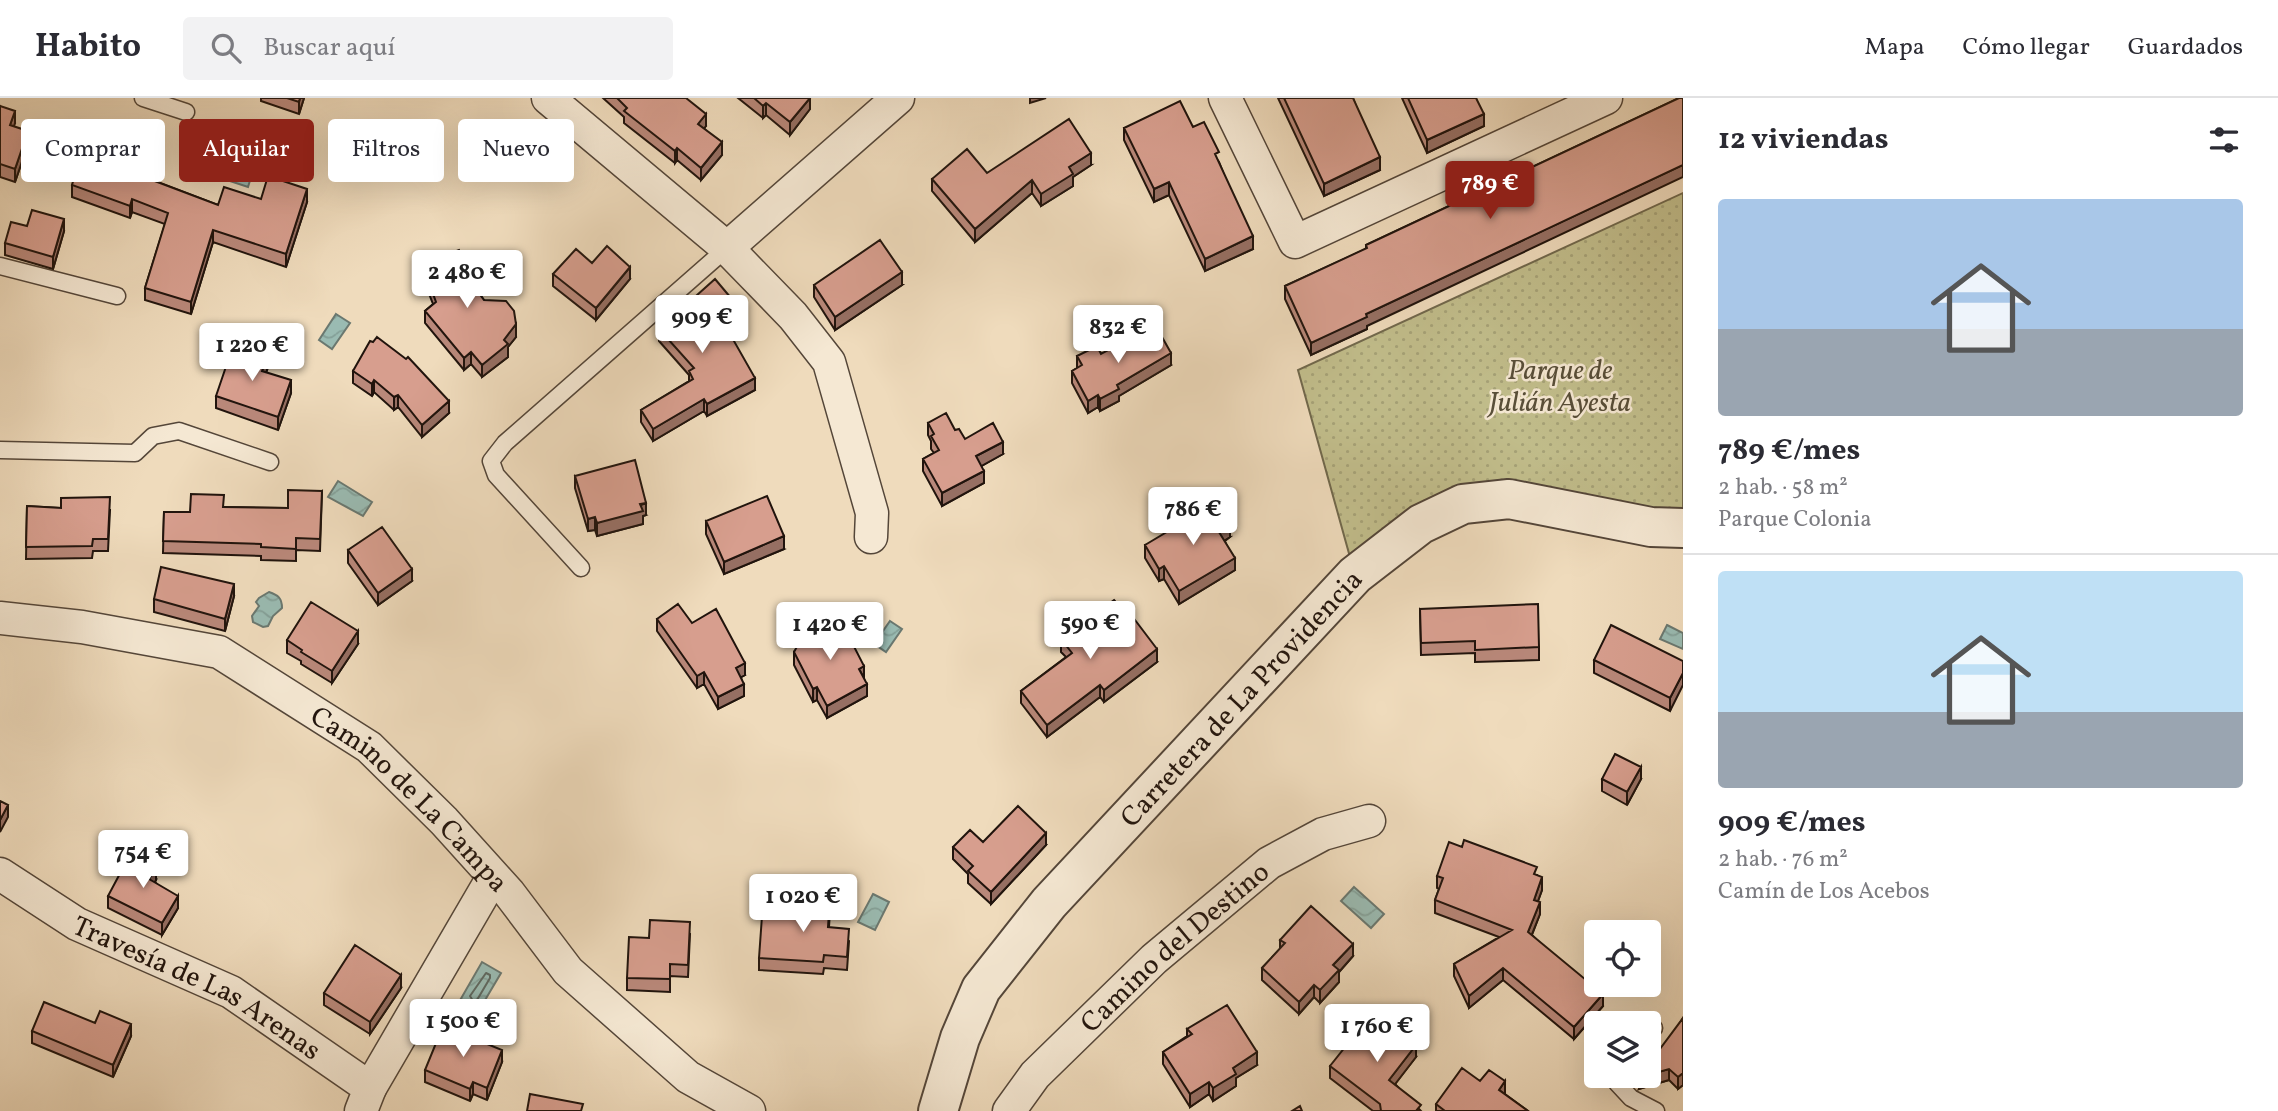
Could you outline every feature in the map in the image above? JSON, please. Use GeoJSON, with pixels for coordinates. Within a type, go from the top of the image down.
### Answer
{"type":"FeatureCollection","features":[{"type":"Feature","properties":{"kind":"street"},"geometry":{"type":"LineString","coordinates":[[548,98],[727,248],[793,316],[829,362],[872,513],[871,537]]}},
{"type":"Feature","properties":{"kind":"street"},"geometry":{"type":"LineString","coordinates":[[727,248],[898,98]]}},
{"type":"Feature","properties":{"kind":"street"},"geometry":{"type":"LineString","coordinates":[[1225,98],[1295,242],[1606,98]]}},
{"type":"Feature","properties":{"kind":"street","name":"Carretera de La Providencia"},"geometry":{"type":"LineString","coordinates":[[939,1111],[960,1038],[981,989],[1049,903],[1355,575],[1421,524],[1463,504],[1509,499],[1651,527],[1683,528]]}},
{"type":"Feature","properties":{"kind":"street","name":"Camino de La Campa"},"geometry":{"type":"LineString","coordinates":[[0,618],[82,627],[219,652],[369,747],[444,821],[509,893],[568,971],[688,1077],[749,1111]]}},
{"type":"Feature","properties":{"kind":"street","name":"Camino del Destino"},"geometry":{"type":"LineString","coordinates":[[1009,1111],[1035,1075],[1154,959],[1269,863],[1323,834],[1369,821]]}},
{"type":"Feature","properties":{"kind":"street","name":"Travesía de Las Arenas"},"geometry":{"type":"LineString","coordinates":[[0,874],[77,924],[231,992],[365,1100]]}},
{"type":"Feature","properties":{"kind":"street"},"geometry":{"type":"LineString","coordinates":[[365,1100],[494,877]]}},
{"type":"Feature","properties":{"kind":"lane"},"geometry":{"type":"LineString","coordinates":[[143,98],[186,112]]}},
{"type":"Feature","properties":{"kind":"lane"},"geometry":{"type":"LineString","coordinates":[[581,569],[496,475],[491,461],[505,443],[727,248]]}},
{"type":"Feature","properties":{"kind":"lane"},"geometry":{"type":"LineString","coordinates":[[0,266],[117,296]]}},
{"type":"Feature","properties":{"kind":"lane"},"geometry":{"type":"LineString","coordinates":[[0,450],[135,453],[153,436],[179,431],[270,461]]}},
{"type":"Feature","properties":{"kind":"lane"},"geometry":{"type":"LineString","coordinates":[[1622,1088],[1631,1098],[1656,1111]]}},
{"type":"Feature","properties":{"kind":"green space","name":"Parque de Julián Ayesta"},"geometry":{"type":"Polygon","coordinates":[[[1683,193],[1683,528],[1509,499],[1355,575],[1298,370],[1683,193]]]}},
{"type":"Feature","properties":{"kind":"water"},"geometry":{"type":"Polygon","coordinates":[[[233,182],[250,182],[248,187],[233,182]]]}},
{"type":"Feature","properties":{"kind":"water"},"geometry":{"type":"Polygon","coordinates":[[[336,314],[350,323],[332,349],[319,340],[336,314]]]}},
{"type":"Feature","properties":{"kind":"water"},"geometry":{"type":"Polygon","coordinates":[[[338,481],[372,502],[363,516],[328,497],[338,481]]]}},
{"type":"Feature","properties":{"kind":"water"},"geometry":{"type":"Polygon","coordinates":[[[269,592],[279,597],[282,608],[273,616],[268,626],[263,627],[253,622],[252,616],[259,606],[256,602],[269,592]]]}},
{"type":"Feature","properties":{"kind":"water"},"geometry":{"type":"Polygon","coordinates":[[[890,621],[902,629],[886,652],[874,644],[890,621]]]}},
{"type":"Feature","properties":{"kind":"water"},"geometry":{"type":"Polygon","coordinates":[[[1667,625],[1683,633],[1683,649],[1660,639],[1667,625]]]}},
{"type":"Feature","properties":{"kind":"water"},"geometry":{"type":"Polygon","coordinates":[[[1354,887],[1384,914],[1371,928],[1341,901],[1354,887]]]}},
{"type":"Feature","properties":{"kind":"water"},"geometry":{"type":"Polygon","coordinates":[[[873,894],[889,902],[875,930],[858,922],[873,894]]]}},
{"type":"Feature","properties":{"kind":"water"},"geometry":{"type":"Polygon","coordinates":[[[482,962],[501,973],[478,1012],[459,1002],[482,962]]]}},
{"type":"Feature","properties":{"kind":"building"},"geometry":{"type":"Polygon","coordinates":[[[617,98],[686,98],[706,114],[698,124],[722,142],[701,168],[624,111],[627,108],[617,98]]]}},
{"type":"Feature","properties":{"kind":"building"},"geometry":{"type":"Polygon","coordinates":[[[754,98],[810,98],[790,122],[766,103],[763,106],[754,98]]]}},
{"type":"Feature","properties":{"kind":"building"},"geometry":{"type":"Polygon","coordinates":[[[1284,98],[1353,98],[1380,157],[1324,184],[1284,98]]]}},
{"type":"Feature","properties":{"kind":"building"},"geometry":{"type":"Polygon","coordinates":[[[1408,98],[1476,98],[1484,114],[1427,140],[1408,98]]]}},
{"type":"Feature","properties":{"kind":"building"},"geometry":{"type":"Polygon","coordinates":[[[1683,98],[1683,165],[1366,314],[1367,317],[1311,343],[1285,286],[1367,248],[1366,245],[1683,98]]]}},
{"type":"Feature","properties":{"kind":"building"},"geometry":{"type":"Polygon","coordinates":[[[1180,101],[1193,127],[1204,122],[1219,152],[1215,154],[1253,236],[1205,259],[1169,182],[1154,189],[1124,128],[1180,101]]]}},
{"type":"Feature","properties":{"kind":"building"},"geometry":{"type":"Polygon","coordinates":[[[0,106],[15,111],[10,125],[21,129],[21,151],[15,169],[0,164],[0,106]]]}},
{"type":"Feature","properties":{"kind":"building"},"geometry":{"type":"Polygon","coordinates":[[[1069,119],[1091,153],[1069,167],[1073,174],[1041,194],[1032,180],[975,229],[932,179],[967,149],[987,173],[1069,119]]]}},
{"type":"Feature","properties":{"kind":"building"},"geometry":{"type":"Polygon","coordinates":[[[73,182],[157,182],[218,205],[224,187],[261,199],[266,182],[286,182],[307,189],[286,254],[213,230],[191,302],[145,288],[168,213],[132,199],[130,206],[72,185],[73,182]]]}},
{"type":"Feature","properties":{"kind":"building"},"geometry":{"type":"Polygon","coordinates":[[[32,210],[64,219],[53,257],[5,243],[11,222],[27,226],[32,210]]]}},
{"type":"Feature","properties":{"kind":"building"},"geometry":{"type":"Polygon","coordinates":[[[880,240],[902,272],[835,317],[814,285],[880,240]]]}},
{"type":"Feature","properties":{"kind":"building"},"geometry":{"type":"Polygon","coordinates":[[[607,246],[630,267],[596,308],[553,274],[576,249],[592,263],[607,246]]]}},
{"type":"Feature","properties":{"kind":"building"},"geometry":{"type":"Polygon","coordinates":[[[459,250],[471,282],[484,300],[506,301],[514,311],[516,324],[504,340],[508,344],[482,365],[471,352],[464,358],[425,311],[436,302],[422,264],[459,250]]]}},
{"type":"Feature","properties":{"kind":"building"},"geometry":{"type":"Polygon","coordinates":[[[715,279],[736,304],[717,321],[730,334],[755,378],[707,404],[704,399],[653,429],[641,410],[693,379],[689,371],[694,368],[659,329],[715,279]]]}},
{"type":"Feature","properties":{"kind":"building"},"geometry":{"type":"Polygon","coordinates":[[[1158,330],[1171,353],[1117,385],[1119,389],[1100,399],[1098,395],[1088,401],[1072,371],[1082,365],[1077,356],[1097,346],[1101,354],[1127,340],[1130,345],[1158,330]]]}},
{"type":"Feature","properties":{"kind":"building"},"geometry":{"type":"Polygon","coordinates":[[[377,337],[406,359],[408,357],[449,401],[422,425],[398,395],[394,397],[374,380],[372,384],[353,371],[370,341],[373,342],[377,337]]]}},
{"type":"Feature","properties":{"kind":"building"},"geometry":{"type":"Polygon","coordinates":[[[233,346],[267,358],[262,371],[291,380],[278,417],[216,396],[233,346]]]}},
{"type":"Feature","properties":{"kind":"building"},"geometry":{"type":"Polygon","coordinates":[[[946,413],[955,430],[959,429],[965,439],[993,423],[1003,442],[976,456],[984,471],[942,493],[923,459],[939,450],[931,436],[934,434],[928,423],[946,413]]]}},
{"type":"Feature","properties":{"kind":"building"},"geometry":{"type":"Polygon","coordinates":[[[635,460],[646,503],[640,504],[643,511],[597,523],[595,517],[588,519],[575,476],[635,460]]]}},
{"type":"Feature","properties":{"kind":"building"},"geometry":{"type":"Polygon","coordinates":[[[288,490],[322,491],[320,539],[296,538],[296,549],[261,547],[261,544],[163,541],[164,512],[190,512],[191,494],[224,495],[223,507],[288,508],[288,490]]]}},
{"type":"Feature","properties":{"kind":"building"},"geometry":{"type":"Polygon","coordinates":[[[767,496],[784,536],[724,562],[706,521],[767,496]]]}},
{"type":"Feature","properties":{"kind":"building"},"geometry":{"type":"Polygon","coordinates":[[[110,497],[108,539],[93,539],[92,546],[26,547],[27,506],[61,508],[61,498],[110,497]]]}},
{"type":"Feature","properties":{"kind":"building"},"geometry":{"type":"Polygon","coordinates":[[[1217,502],[1230,525],[1219,532],[1235,558],[1179,591],[1164,566],[1159,569],[1145,545],[1217,502]]]}},
{"type":"Feature","properties":{"kind":"building"},"geometry":{"type":"Polygon","coordinates":[[[382,527],[412,569],[378,593],[348,550],[382,527]]]}},
{"type":"Feature","properties":{"kind":"building"},"geometry":{"type":"Polygon","coordinates":[[[161,567],[234,584],[225,619],[154,599],[161,567]]]}},
{"type":"Feature","properties":{"kind":"building"},"geometry":{"type":"Polygon","coordinates":[[[1114,600],[1129,618],[1132,616],[1157,649],[1104,690],[1100,685],[1047,725],[1021,691],[1072,653],[1061,639],[1114,600]]]}},
{"type":"Feature","properties":{"kind":"building"},"geometry":{"type":"Polygon","coordinates":[[[311,602],[358,631],[332,671],[287,640],[311,602]]]}},
{"type":"Feature","properties":{"kind":"building"},"geometry":{"type":"Polygon","coordinates":[[[678,604],[692,623],[716,609],[745,663],[736,668],[744,684],[718,697],[704,672],[697,676],[657,619],[678,604]]]}},
{"type":"Feature","properties":{"kind":"building"},"geometry":{"type":"Polygon","coordinates":[[[1538,604],[1539,647],[1475,650],[1475,641],[1421,643],[1420,609],[1538,604]]]}},
{"type":"Feature","properties":{"kind":"building"},"geometry":{"type":"Polygon","coordinates":[[[819,625],[844,627],[864,666],[859,669],[867,684],[827,706],[817,687],[813,689],[794,652],[805,632],[819,625]]]}},
{"type":"Feature","properties":{"kind":"building"},"geometry":{"type":"Polygon","coordinates":[[[1611,625],[1683,661],[1683,673],[1670,698],[1594,660],[1611,625]]]}},
{"type":"Feature","properties":{"kind":"building"},"geometry":{"type":"Polygon","coordinates":[[[1615,754],[1641,767],[1627,792],[1602,779],[1615,754]]]}},
{"type":"Feature","properties":{"kind":"building"},"geometry":{"type":"Polygon","coordinates":[[[0,801],[8,805],[0,820],[0,801]]]}},
{"type":"Feature","properties":{"kind":"building"},"geometry":{"type":"Polygon","coordinates":[[[1018,806],[1046,833],[991,892],[968,871],[973,866],[953,847],[970,830],[983,842],[1018,806]]]}},
{"type":"Feature","properties":{"kind":"building"},"geometry":{"type":"Polygon","coordinates":[[[1464,840],[1537,867],[1534,874],[1542,877],[1534,900],[1540,902],[1528,932],[1584,978],[1584,997],[1600,997],[1588,1011],[1584,1011],[1584,1016],[1574,1027],[1503,968],[1469,996],[1454,964],[1512,930],[1435,900],[1443,878],[1437,876],[1449,842],[1462,847],[1464,840]]]}},
{"type":"Feature","properties":{"kind":"building"},"geometry":{"type":"Polygon","coordinates":[[[146,854],[153,859],[156,867],[149,879],[178,896],[162,923],[108,896],[124,866],[130,868],[136,857],[146,854]]]}},
{"type":"Feature","properties":{"kind":"building"},"geometry":{"type":"Polygon","coordinates":[[[796,896],[830,898],[828,927],[849,929],[847,957],[824,955],[823,962],[759,958],[762,916],[794,918],[796,896]]]}},
{"type":"Feature","properties":{"kind":"building"},"geometry":{"type":"Polygon","coordinates":[[[1311,906],[1353,944],[1333,965],[1339,970],[1320,990],[1314,985],[1299,1002],[1262,968],[1285,943],[1280,940],[1311,906]]]}},
{"type":"Feature","properties":{"kind":"building"},"geometry":{"type":"Polygon","coordinates":[[[650,920],[690,922],[688,965],[670,964],[670,979],[627,978],[629,937],[649,938],[650,920]]]}},
{"type":"Feature","properties":{"kind":"building"},"geometry":{"type":"Polygon","coordinates":[[[355,945],[401,975],[370,1022],[324,993],[355,945]]]}},
{"type":"Feature","properties":{"kind":"building"},"geometry":{"type":"Polygon","coordinates":[[[44,1002],[95,1023],[100,1011],[131,1024],[113,1065],[32,1031],[44,1002]]]}},
{"type":"Feature","properties":{"kind":"building"},"geometry":{"type":"Polygon","coordinates":[[[1227,1005],[1257,1052],[1233,1068],[1236,1074],[1213,1088],[1209,1082],[1190,1094],[1163,1052],[1192,1034],[1187,1029],[1227,1005]]]}},
{"type":"Feature","properties":{"kind":"building"},"geometry":{"type":"Polygon","coordinates":[[[1373,1012],[1416,1045],[1389,1080],[1421,1105],[1416,1111],[1381,1111],[1380,1104],[1330,1066],[1373,1012]]]}},
{"type":"Feature","properties":{"kind":"building"},"geometry":{"type":"Polygon","coordinates":[[[1683,1018],[1683,1073],[1678,1077],[1669,1069],[1661,1071],[1661,1048],[1683,1018]]]}},
{"type":"Feature","properties":{"kind":"building"},"geometry":{"type":"Polygon","coordinates":[[[443,1026],[502,1050],[487,1088],[473,1082],[470,1089],[425,1070],[443,1026]]]}},
{"type":"Feature","properties":{"kind":"building"},"geometry":{"type":"Polygon","coordinates":[[[1462,1068],[1480,1081],[1489,1070],[1505,1081],[1499,1090],[1528,1111],[1445,1111],[1436,1104],[1462,1068]]]}},
{"type":"Feature","properties":{"kind":"building"},"geometry":{"type":"Polygon","coordinates":[[[530,1094],[583,1104],[581,1111],[527,1111],[530,1094]]]}}]}
